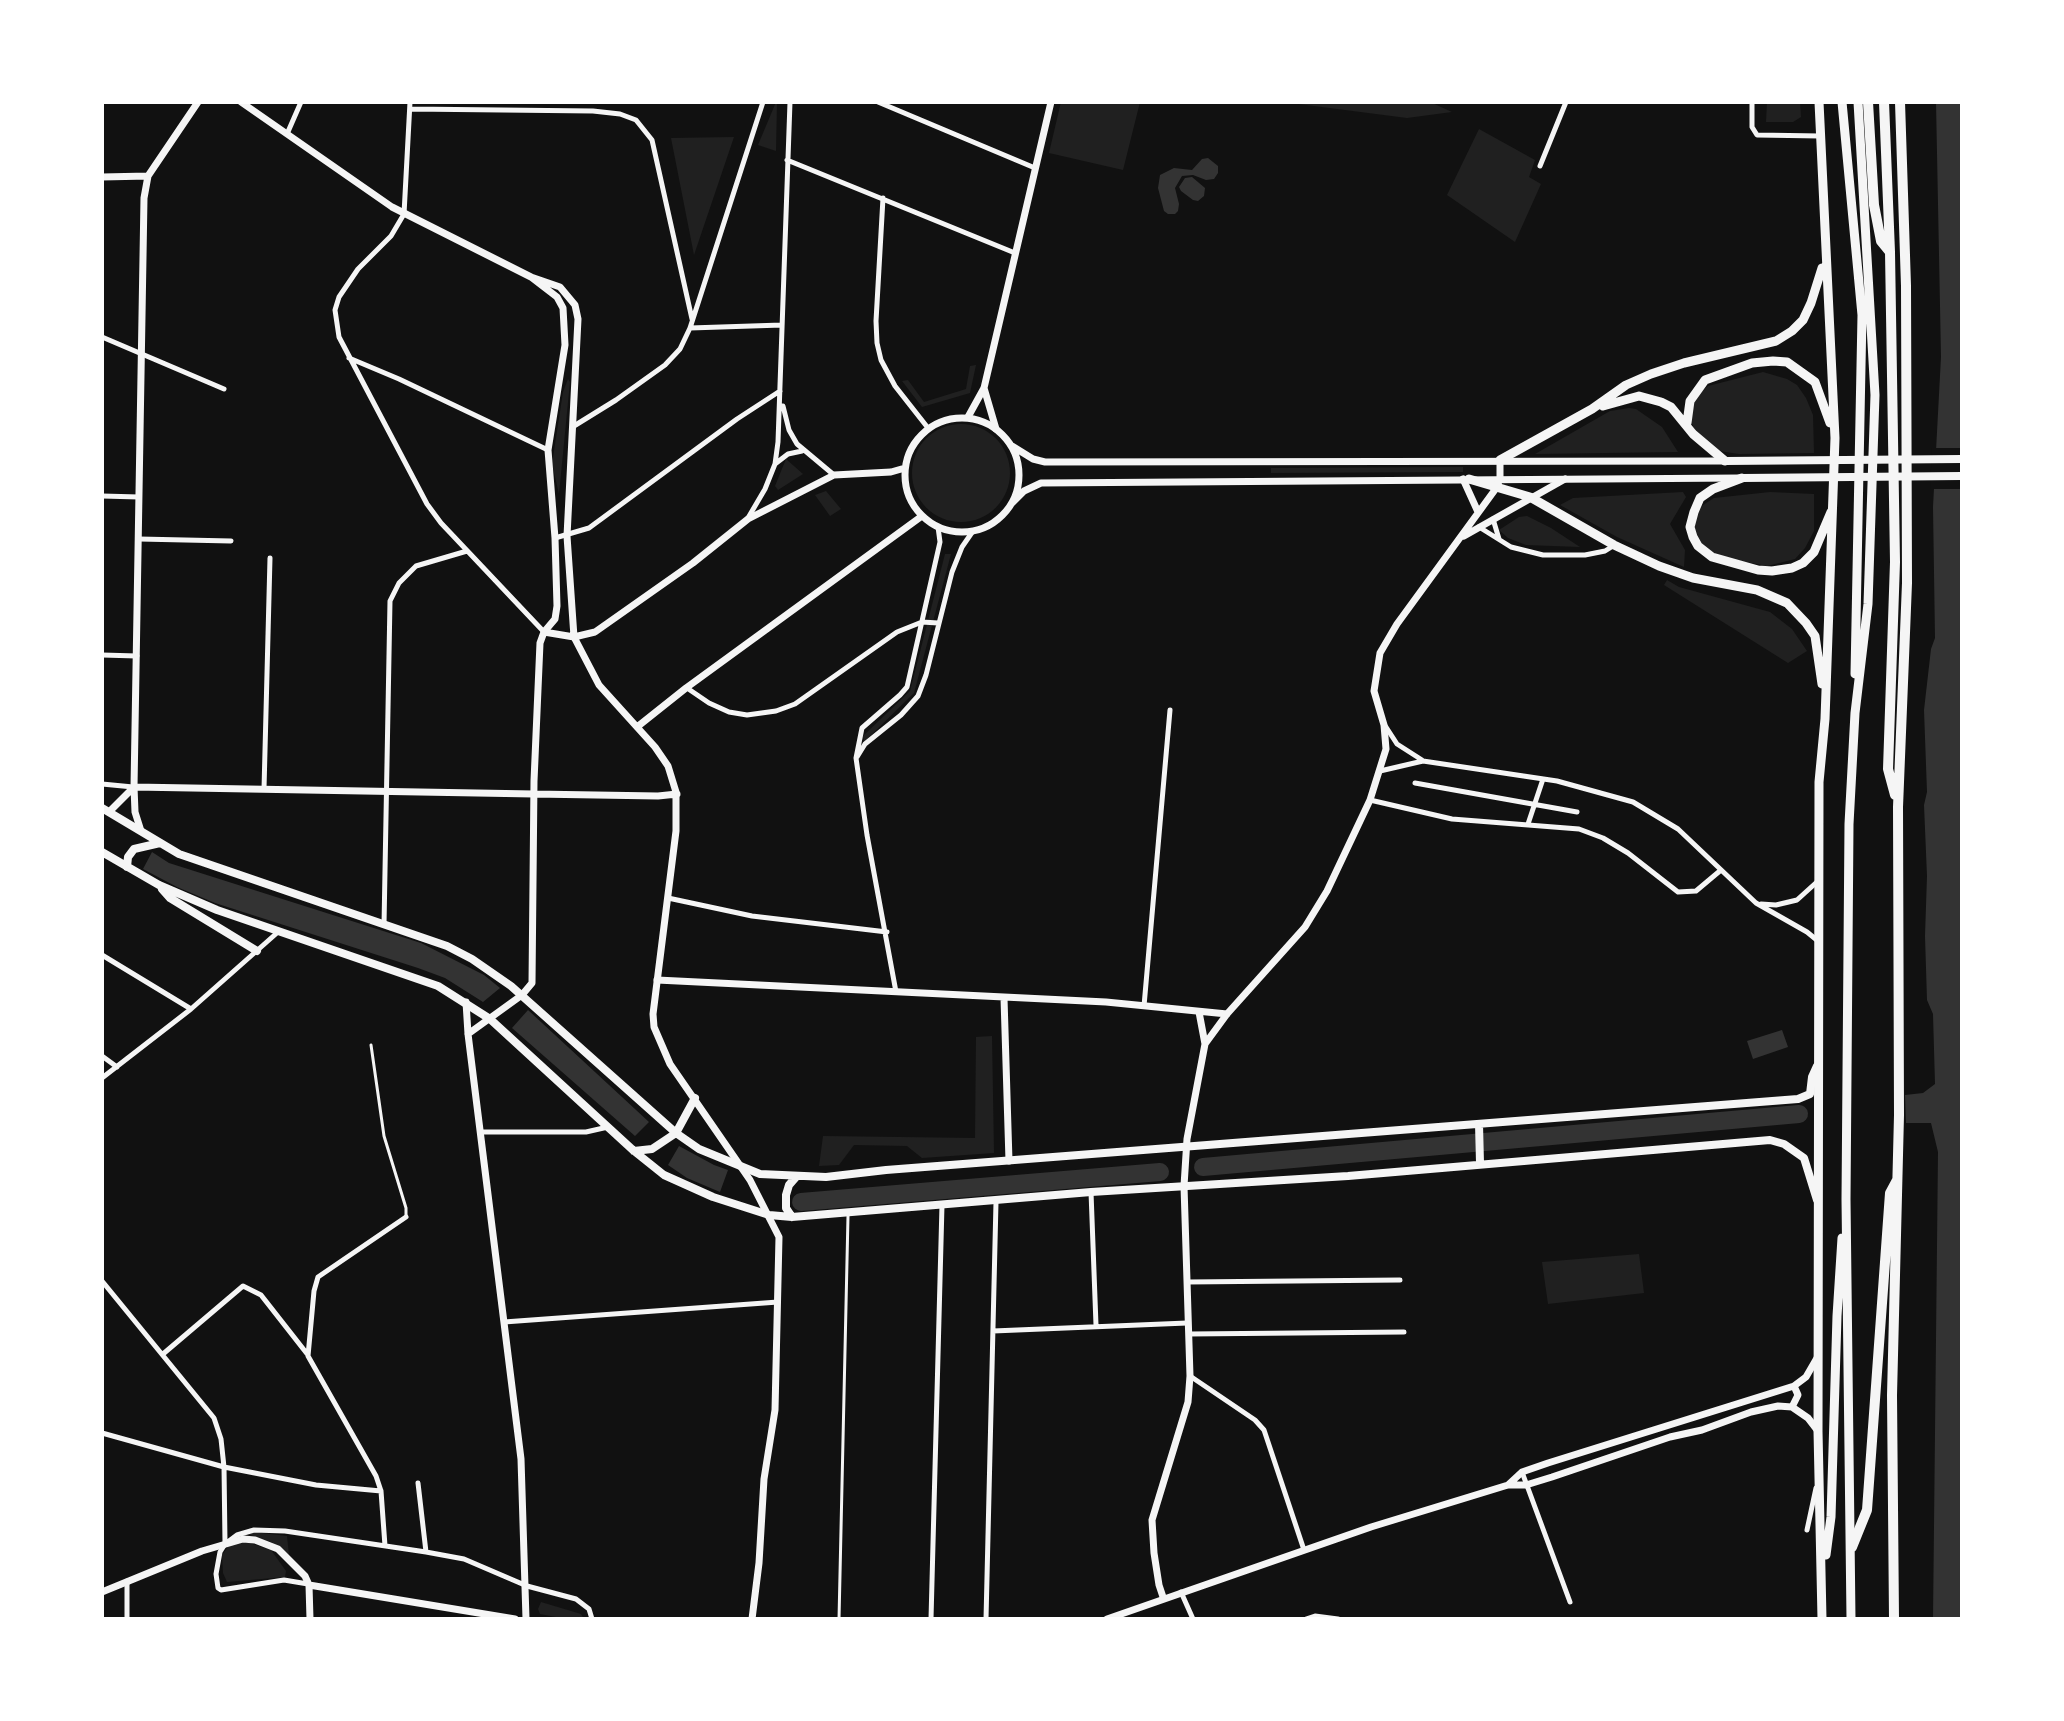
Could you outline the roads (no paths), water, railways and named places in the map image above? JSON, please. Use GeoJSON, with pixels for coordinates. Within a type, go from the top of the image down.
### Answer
{"type":"FeatureCollection","features":[{"type":"Feature","properties":{"kind":"highway"},"geometry":{"type":"LineString","coordinates":[[1819,102],[1835,438],[1825,719],[1819,782],[1818,1479],[1822,1619]]}},
{"type":"Feature","properties":{"kind":"highway"},"geometry":{"type":"LineString","coordinates":[[1842,102],[1862,315],[1855,713],[1849,824],[1846,1199],[1851,1619]]}},
{"type":"Feature","properties":{"kind":"highway"},"geometry":{"type":"LineString","coordinates":[[1855,713],[1868,604],[1875,395],[1858,102]]}},
{"type":"Feature","properties":{"kind":"highway"},"geometry":{"type":"LineString","coordinates":[[1868,102],[1874,205],[1881,241],[1890,252]]}},
{"type":"Feature","properties":{"kind":"highway"},"geometry":{"type":"LineString","coordinates":[[1884,102],[1890,252],[1895,562],[1888,769],[1898,807]]}},
{"type":"Feature","properties":{"kind":"highway"},"geometry":{"type":"LineString","coordinates":[[1894,1619],[1892,1395],[1899,1174],[1898,807],[1907,583],[1906,286],[1900,102]]}},
{"type":"Feature","properties":{"kind":"highway"},"geometry":{"type":"LineString","coordinates":[[1500,460],[1592,409],[1626,385],[1684,363],[1761,346],[1792,331],[1803,320],[1811,303],[1824,253]]}},
{"type":"Feature","properties":{"kind":"highway"},"geometry":{"type":"LineString","coordinates":[[1687,423],[1690,401],[1705,380],[1752,363],[1787,362],[1815,382],[1835,438]]}},
{"type":"Feature","properties":{"kind":"highway"},"geometry":{"type":"LineString","coordinates":[[1592,409],[1639,396],[1671,407],[1693,434],[1725,461]]}},
{"type":"Feature","properties":{"kind":"highway"},"geometry":{"type":"LineString","coordinates":[[1742,478],[1713,489],[1700,498],[1694,512],[1690,527],[1693,537],[1698,546],[1712,557],[1772,571],[1803,563],[1818,544],[1833,505]]}},
{"type":"Feature","properties":{"kind":"highway"},"geometry":{"type":"LineString","coordinates":[[1466,479],[1498,482],[1614,545],[1693,578],[1757,590],[1787,603],[1815,636],[1825,719]]}},
{"type":"Feature","properties":{"kind":"highway"},"geometry":{"type":"LineString","coordinates":[[1852,1547],[1867,1510],[1890,1193],[1899,1174]]}},
{"type":"Feature","properties":{"kind":"highway"},"geometry":{"type":"LineString","coordinates":[[1822,1582],[1831,1517],[1837,1316],[1846,1199]]}},
{"type":"Feature","properties":{"kind":"main road"},"geometry":{"type":"LineString","coordinates":[[141,831],[135,812],[134,787],[144,198],[148,176],[198,102]]}},
{"type":"Feature","properties":{"kind":"main road"},"geometry":{"type":"LineString","coordinates":[[241,102],[404,214],[531,277],[560,287],[575,305],[578,332],[567,536],[574,637],[599,685],[668,766],[677,794],[676,831],[653,1014],[654,1027],[670,1064],[741,1168],[779,1237],[775,1410],[764,1481],[752,1619]]}},
{"type":"Feature","properties":{"kind":"main road"},"geometry":{"type":"LineString","coordinates":[[968,417],[984,388],[1051,102]]}},
{"type":"Feature","properties":{"kind":"main road"},"geometry":{"type":"LineString","coordinates":[[102,177],[148,176]]}},
{"type":"Feature","properties":{"kind":"main road"},"geometry":{"type":"LineString","coordinates":[[468,1034],[522,995],[532,983],[534,794],[540,643],[544,632],[555,619],[557,606],[548,450],[566,327],[563,308],[557,297],[531,277]]}},
{"type":"Feature","properties":{"kind":"main road"},"geometry":{"type":"LineString","coordinates":[[984,388],[996,429]]}},
{"type":"Feature","properties":{"kind":"main road"},"geometry":{"type":"LineString","coordinates":[[1478,512],[1466,479],[1041,483],[1024,491],[996,522],[961,532],[938,527],[922,516],[907,489],[905,468],[917,439],[928,428],[940,421],[968,417],[996,429],[1012,446],[1033,459],[1045,462],[1500,460],[1597,463],[1962,459]]}},
{"type":"Feature","properties":{"kind":"main road"},"geometry":{"type":"LineString","coordinates":[[1012,446],[1019,475],[1012,503]]}},
{"type":"Feature","properties":{"kind":"main road"},"geometry":{"type":"LineString","coordinates":[[1205,1044],[1227,1014],[1305,927],[1327,891],[1370,800],[1386,749],[1384,725],[1374,691],[1380,653],[1397,624],[1498,482],[1500,460]]}},
{"type":"Feature","properties":{"kind":"main road"},"geometry":{"type":"LineString","coordinates":[[544,632],[583,637],[608,625],[748,519],[834,475],[891,472],[905,468]]}},
{"type":"Feature","properties":{"kind":"main road"},"geometry":{"type":"LineString","coordinates":[[1498,482],[1568,478],[1962,476]]}},
{"type":"Feature","properties":{"kind":"main road"},"geometry":{"type":"LineString","coordinates":[[1459,539],[1568,478]]}},
{"type":"Feature","properties":{"kind":"main road"},"geometry":{"type":"LineString","coordinates":[[637,727],[922,516]]}},
{"type":"Feature","properties":{"kind":"main road"},"geometry":{"type":"LineString","coordinates":[[677,794],[134,787],[103,810],[179,854],[447,946],[497,974],[676,1133],[699,1149],[760,1174],[826,1177],[1798,1099],[1810,1094],[1817,1066]]}},
{"type":"Feature","properties":{"kind":"main road"},"geometry":{"type":"LineString","coordinates":[[127,867],[128,857],[134,849],[161,843]]}},
{"type":"Feature","properties":{"kind":"main road"},"geometry":{"type":"LineString","coordinates":[[102,852],[159,885],[279,932],[438,986],[490,1019],[664,1175],[713,1197],[769,1215],[792,1217],[1091,1192],[1348,1176],[1770,1140],[1784,1144],[1804,1158],[1818,1201]]}},
{"type":"Feature","properties":{"kind":"main road"},"geometry":{"type":"LineString","coordinates":[[159,885],[170,898],[257,951]]}},
{"type":"Feature","properties":{"kind":"main road"},"geometry":{"type":"LineString","coordinates":[[657,980],[1144,1006],[1227,1014]]}},
{"type":"Feature","properties":{"kind":"main road"},"geometry":{"type":"LineString","coordinates":[[1004,998],[1009,1161]]}},
{"type":"Feature","properties":{"kind":"main road"},"geometry":{"type":"LineString","coordinates":[[466,1002],[521,1459],[526,1619]]}},
{"type":"Feature","properties":{"kind":"main road"},"geometry":{"type":"LineString","coordinates":[[1163,1597],[1154,1553],[1152,1520],[1183,1420],[1190,1376],[1184,1186],[1186,1147],[1205,1044],[1199,1012]]}},
{"type":"Feature","properties":{"kind":"main road"},"geometry":{"type":"LineString","coordinates":[[634,1151],[652,1149],[676,1133],[695,1098]]}},
{"type":"Feature","properties":{"kind":"main road"},"geometry":{"type":"LineString","coordinates":[[1479,1124],[1480,1163]]}},
{"type":"Feature","properties":{"kind":"main road"},"geometry":{"type":"LineString","coordinates":[[792,1217],[786,1208],[786,1198],[789,1185],[796,1177]]}},
{"type":"Feature","properties":{"kind":"main road"},"geometry":{"type":"LineString","coordinates":[[1508,1485],[1522,1472],[1655,1427],[1794,1386],[1806,1377],[1818,1356]]}},
{"type":"Feature","properties":{"kind":"main road"},"geometry":{"type":"LineString","coordinates":[[1792,1407],[1798,1395],[1794,1386]]}},
{"type":"Feature","properties":{"kind":"main road"},"geometry":{"type":"LineString","coordinates":[[1107,1619],[1304,1550],[1508,1485],[1526,1485],[1751,1412],[1778,1406],[1792,1407],[1808,1418],[1818,1431]]}},
{"type":"Feature","properties":{"kind":"main road"},"geometry":{"type":"LineString","coordinates":[[1698,1431],[1701,1417],[1708,1413]]}},
{"type":"Feature","properties":{"kind":"main road"},"geometry":{"type":"LineString","coordinates":[[1677,1421],[1698,1431]]}},
{"type":"Feature","properties":{"kind":"main road"},"geometry":{"type":"LineString","coordinates":[[1655,1427],[1679,1435]]}},
{"type":"Feature","properties":{"kind":"main road"},"geometry":{"type":"LineString","coordinates":[[102,1592],[225,1544],[249,1539],[271,1544],[305,1576],[309,1585],[310,1619]]}},
{"type":"Feature","properties":{"kind":"main road"},"geometry":{"type":"LineString","coordinates":[[309,1585],[515,1619]]}},
{"type":"Feature","properties":{"kind":"street"},"geometry":{"type":"LineString","coordinates":[[287,134],[301,102]]}},
{"type":"Feature","properties":{"kind":"street"},"geometry":{"type":"LineString","coordinates":[[574,426],[665,365],[680,349],[690,328],[763,102]]}},
{"type":"Feature","properties":{"kind":"street"},"geometry":{"type":"LineString","coordinates":[[748,519],[775,464],[781,394],[790,102]]}},
{"type":"Feature","properties":{"kind":"street"},"geometry":{"type":"LineString","coordinates":[[878,102],[1035,168]]}},
{"type":"Feature","properties":{"kind":"street"},"geometry":{"type":"LineString","coordinates":[[1540,166],[1566,102]]}},
{"type":"Feature","properties":{"kind":"street"},"geometry":{"type":"LineString","coordinates":[[1752,102],[1752,127],[1757,135],[1820,136]]}},
{"type":"Feature","properties":{"kind":"street"},"geometry":{"type":"LineString","coordinates":[[544,632],[427,504],[348,357],[336,322],[335,310],[339,297],[358,269],[398,228],[404,214],[410,105],[593,111],[620,114],[636,120],[652,140],[692,319]]}},
{"type":"Feature","properties":{"kind":"street"},"geometry":{"type":"LineString","coordinates":[[787,160],[1015,253]]}},
{"type":"Feature","properties":{"kind":"street"},"geometry":{"type":"LineString","coordinates":[[883,198],[877,343],[887,373],[928,428]]}},
{"type":"Feature","properties":{"kind":"street"},"geometry":{"type":"LineString","coordinates":[[690,328],[782,325]]}},
{"type":"Feature","properties":{"kind":"street"},"geometry":{"type":"LineString","coordinates":[[102,337],[224,389]]}},
{"type":"Feature","properties":{"kind":"street"},"geometry":{"type":"LineString","coordinates":[[348,357],[548,450]]}},
{"type":"Feature","properties":{"kind":"street"},"geometry":{"type":"LineString","coordinates":[[781,394],[789,430],[802,451],[834,475]]}},
{"type":"Feature","properties":{"kind":"street"},"geometry":{"type":"LineString","coordinates":[[555,538],[589,528],[725,428],[781,394]]}},
{"type":"Feature","properties":{"kind":"street"},"geometry":{"type":"LineString","coordinates":[[775,464],[788,454],[802,451]]}},
{"type":"Feature","properties":{"kind":"street"},"geometry":{"type":"LineString","coordinates":[[102,496],[140,497]]}},
{"type":"Feature","properties":{"kind":"street"},"geometry":{"type":"LineString","coordinates":[[1493,519],[1500,540]]}},
{"type":"Feature","properties":{"kind":"street"},"geometry":{"type":"LineString","coordinates":[[896,992],[856,758],[862,728],[907,687],[940,542],[938,527]]}},
{"type":"Feature","properties":{"kind":"street"},"geometry":{"type":"LineString","coordinates":[[1479,527],[1522,551],[1543,555],[1585,555],[1605,551],[1614,545]]}},
{"type":"Feature","properties":{"kind":"street"},"geometry":{"type":"LineString","coordinates":[[856,758],[865,744],[901,715],[918,696],[952,572],[962,547],[973,531]]}},
{"type":"Feature","properties":{"kind":"street"},"geometry":{"type":"LineString","coordinates":[[139,539],[231,541]]}},
{"type":"Feature","properties":{"kind":"street"},"geometry":{"type":"LineString","coordinates":[[384,925],[390,601],[399,583],[416,566],[468,551]]}},
{"type":"Feature","properties":{"kind":"street"},"geometry":{"type":"LineString","coordinates":[[264,789],[270,558]]}},
{"type":"Feature","properties":{"kind":"street"},"geometry":{"type":"LineString","coordinates":[[686,688],[729,712],[747,715],[776,711],[795,704],[897,632],[922,622],[938,623]]}},
{"type":"Feature","properties":{"kind":"street"},"geometry":{"type":"LineString","coordinates":[[102,655],[138,656]]}},
{"type":"Feature","properties":{"kind":"street"},"geometry":{"type":"LineString","coordinates":[[1144,1006],[1170,710]]}},
{"type":"Feature","properties":{"kind":"street"},"geometry":{"type":"LineString","coordinates":[[1384,725],[1397,744],[1423,761]]}},
{"type":"Feature","properties":{"kind":"street"},"geometry":{"type":"LineString","coordinates":[[1380,771],[1423,761],[1543,779],[1588,788],[1633,802],[1678,829],[1756,903],[1819,942]]}},
{"type":"Feature","properties":{"kind":"street"},"geometry":{"type":"LineString","coordinates":[[1528,824],[1543,779]]}},
{"type":"Feature","properties":{"kind":"street"},"geometry":{"type":"LineString","coordinates":[[1415,783],[1535,802],[1577,812]]}},
{"type":"Feature","properties":{"kind":"street"},"geometry":{"type":"LineString","coordinates":[[102,784],[134,787]]}},
{"type":"Feature","properties":{"kind":"street"},"geometry":{"type":"LineString","coordinates":[[1370,800],[1452,819],[1579,829],[1603,838],[1654,871],[1678,892],[1696,891],[1721,870]]}},
{"type":"Feature","properties":{"kind":"street"},"geometry":{"type":"LineString","coordinates":[[1756,903],[1776,905],[1797,900],[1819,880]]}},
{"type":"Feature","properties":{"kind":"street"},"geometry":{"type":"LineString","coordinates":[[668,898],[752,916],[887,932]]}},
{"type":"Feature","properties":{"kind":"street"},"geometry":{"type":"LineString","coordinates":[[102,1078],[191,1009],[279,932]]}},
{"type":"Feature","properties":{"kind":"street"},"geometry":{"type":"LineString","coordinates":[[102,955],[191,1009]]}},
{"type":"Feature","properties":{"kind":"street"},"geometry":{"type":"LineString","coordinates":[[102,1056],[117,1067]]}},
{"type":"Feature","properties":{"kind":"street"},"geometry":{"type":"LineString","coordinates":[[482,1132],[586,1132],[609,1127]]}},
{"type":"Feature","properties":{"kind":"street"},"geometry":{"type":"LineString","coordinates":[[1091,1192],[1096,1325]]}},
{"type":"Feature","properties":{"kind":"street"},"geometry":{"type":"LineString","coordinates":[[986,1619],[996,1202]]}},
{"type":"Feature","properties":{"kind":"street"},"geometry":{"type":"LineString","coordinates":[[931,1619],[942,1205]]}},
{"type":"Feature","properties":{"kind":"street"},"geometry":{"type":"LineString","coordinates":[[308,1356],[318,1277],[406,1217]]}},
{"type":"Feature","properties":{"kind":"street"},"geometry":{"type":"LineString","coordinates":[[1186,1282],[1400,1280]]}},
{"type":"Feature","properties":{"kind":"street"},"geometry":{"type":"LineString","coordinates":[[102,1281],[214,1418],[221,1439],[224,1467],[225,1544]]}},
{"type":"Feature","properties":{"kind":"street"},"geometry":{"type":"LineString","coordinates":[[163,1354],[243,1286],[261,1295],[308,1356],[376,1476],[381,1491],[385,1546]]}},
{"type":"Feature","properties":{"kind":"street"},"geometry":{"type":"LineString","coordinates":[[504,1322],[779,1302]]}},
{"type":"Feature","properties":{"kind":"street"},"geometry":{"type":"LineString","coordinates":[[993,1331],[1187,1323]]}},
{"type":"Feature","properties":{"kind":"street"},"geometry":{"type":"LineString","coordinates":[[1188,1334],[1404,1332]]}},
{"type":"Feature","properties":{"kind":"street"},"geometry":{"type":"LineString","coordinates":[[1190,1376],[1255,1420],[1264,1430],[1304,1550]]}},
{"type":"Feature","properties":{"kind":"street"},"geometry":{"type":"LineString","coordinates":[[102,1433],[224,1467],[316,1485],[381,1491]]}},
{"type":"Feature","properties":{"kind":"street"},"geometry":{"type":"LineString","coordinates":[[1522,1472],[1570,1602]]}},
{"type":"Feature","properties":{"kind":"street"},"geometry":{"type":"LineString","coordinates":[[1807,1530],[1818,1479]]}},
{"type":"Feature","properties":{"kind":"street"},"geometry":{"type":"LineString","coordinates":[[418,1483],[426,1552]]}},
{"type":"Feature","properties":{"kind":"street"},"geometry":{"type":"LineString","coordinates":[[309,1585],[284,1580],[221,1590],[216,1574],[220,1552],[237,1535],[254,1530],[297,1532],[426,1552],[484,1566],[527,1586],[576,1599],[589,1609],[592,1619]]}},
{"type":"Feature","properties":{"kind":"street"},"geometry":{"type":"LineString","coordinates":[[127,1581],[127,1619]]}},
{"type":"Feature","properties":{"kind":"street"},"geometry":{"type":"LineString","coordinates":[[1181,1592],[1193,1619]]}},
{"type":"Feature","properties":{"kind":"street"},"geometry":{"type":"LineString","coordinates":[[1306,1619],[1315,1616],[1338,1619]]}},
{"type":"Feature","properties":{"kind":"lane"},"geometry":{"type":"LineString","coordinates":[[371,1045],[384,1136],[406,1217]]}},
{"type":"Feature","properties":{"kind":"lane"},"geometry":{"type":"LineString","coordinates":[[839,1619],[848,1212]]}},
{"type":"Feature","properties":{"kind":"waterway"},"geometry":{"type":"LineString","coordinates":[[1203,1167],[1799,1114]]}},
{"type":"Feature","properties":{"kind":"waterway"},"geometry":{"type":"LineString","coordinates":[[801,1202],[1160,1172]]}}]}
